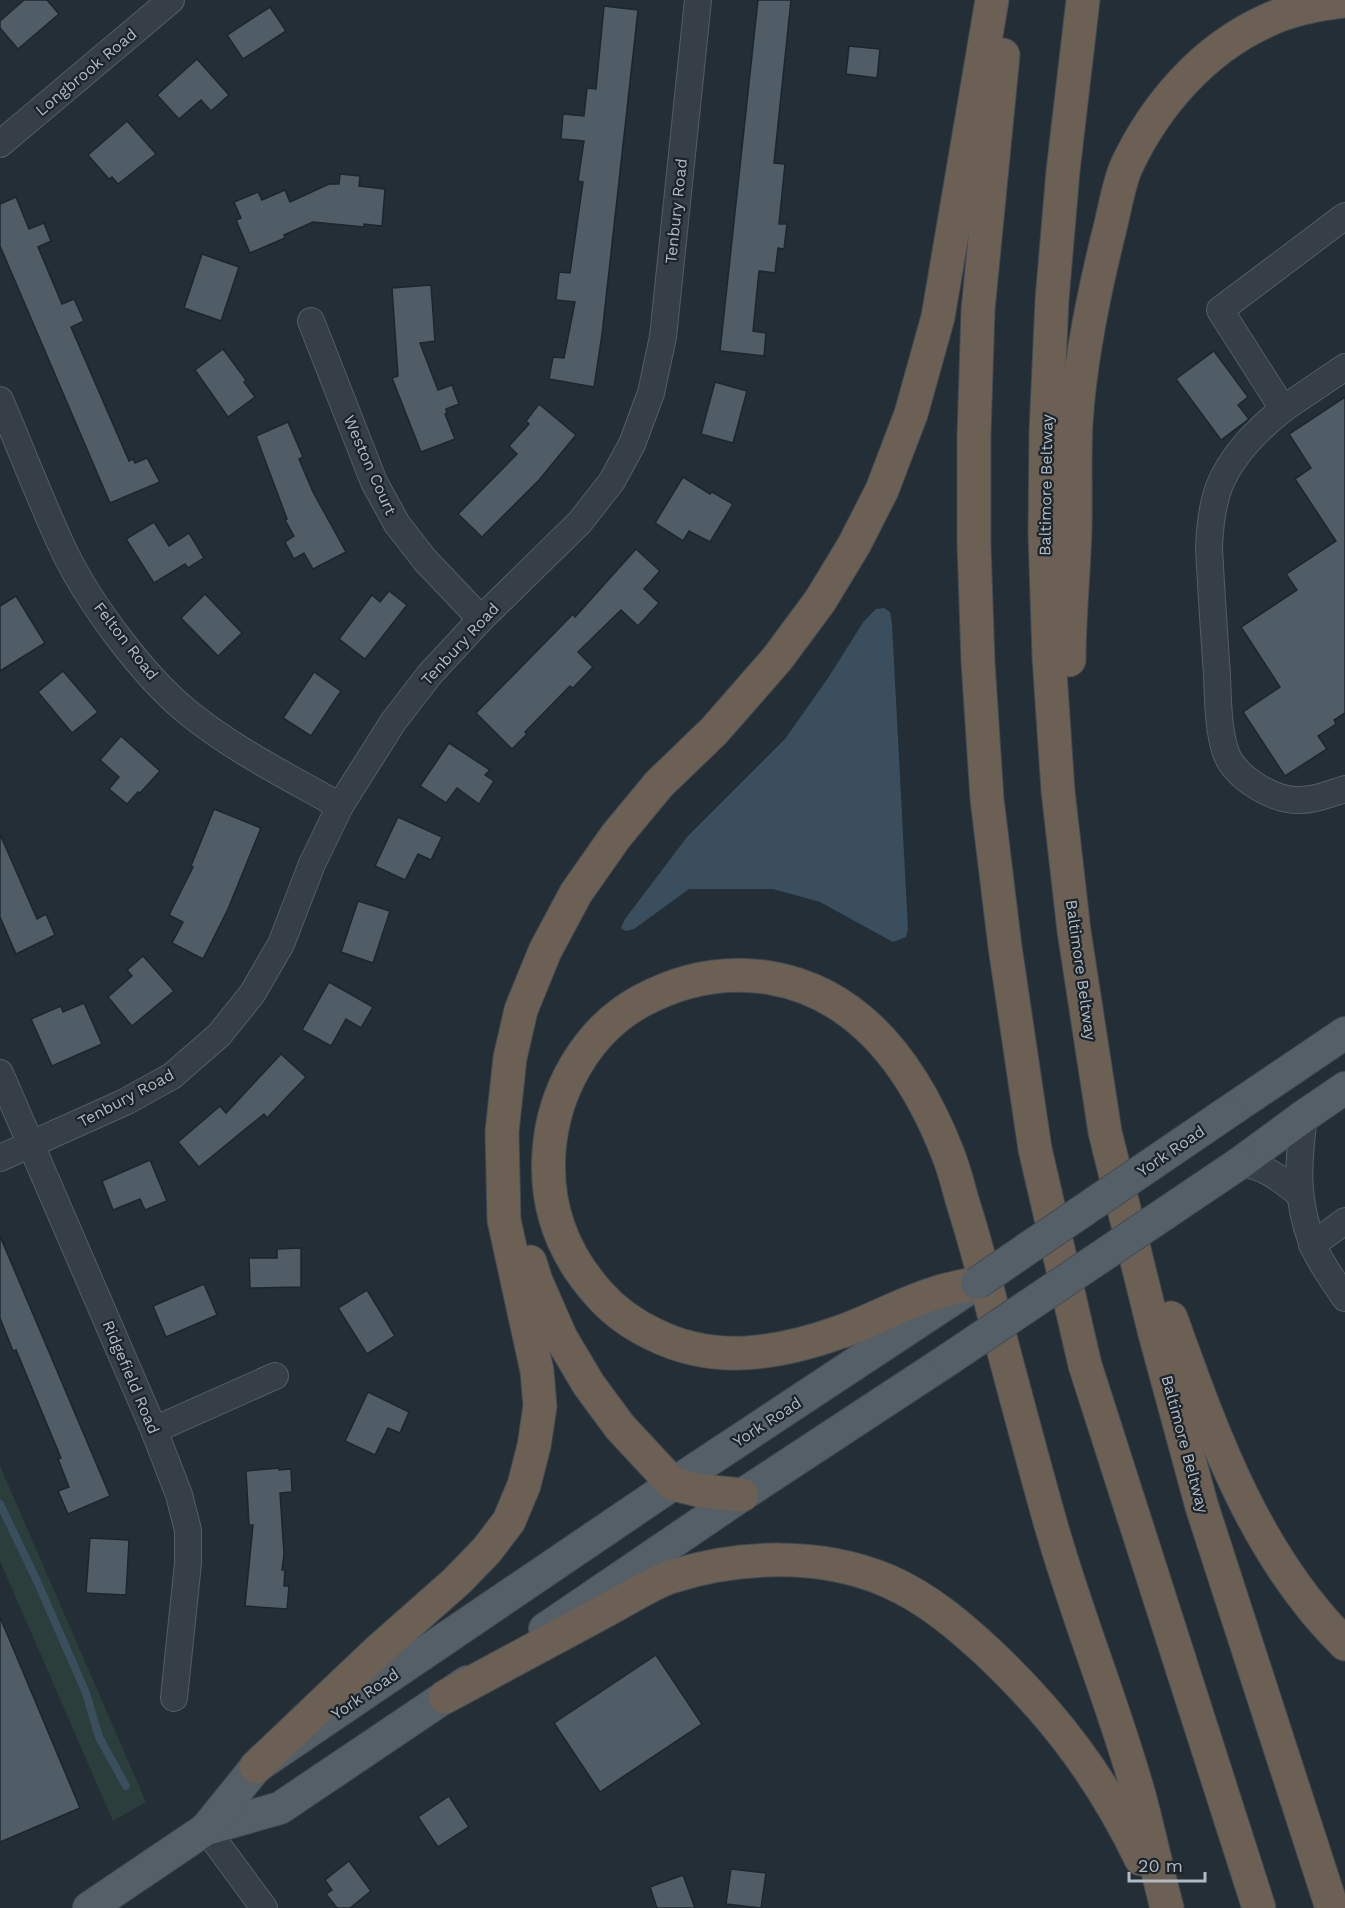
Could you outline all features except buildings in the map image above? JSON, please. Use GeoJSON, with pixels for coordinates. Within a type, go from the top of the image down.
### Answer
{"type":"FeatureCollection","features":[{"type":"Feature","properties":{"kind":"highway"},"geometry":{"type":"LineString","coordinates":[[256,1767],[379,1650],[458,1581],[487,1550],[508,1521],[524,1485],[534,1446],[540,1406],[537,1371],[504,1220],[502,1132],[510,1058],[521,1010],[545,951],[576,894],[616,836],[659,784],[714,731],[777,659],[820,601],[854,545],[882,490],[911,414],[938,317],[993,0]]}},
{"type":"Feature","properties":{"kind":"highway"},"geometry":{"type":"LineString","coordinates":[[1009,0],[978,310],[974,435],[974,545],[979,674],[987,799],[1005,947],[1035,1149],[1085,1365],[1259,1908]]}},
{"type":"Feature","properties":{"kind":"highway","name":"Baltimore Beltway"},"geometry":{"type":"LineString","coordinates":[[1083,0],[1063,171],[1052,300],[1046,431],[1045,534],[1049,657],[1058,791],[1074,931],[1105,1132],[1155,1334],[1202,1507],[1332,1908]]}},
{"type":"Feature","properties":{"kind":"highway"},"geometry":{"type":"LineString","coordinates":[[1074,931],[1069,656],[1075,529],[1076,423],[1096,285],[1126,167],[1151,122],[1174,92],[1199,66],[1233,40],[1267,21],[1311,5],[1345,1]]}},
{"type":"Feature","properties":{"kind":"highway"},"geometry":{"type":"LineString","coordinates":[[977,1283],[937,1301],[790,1347],[743,1354],[702,1352],[668,1342],[632,1323],[605,1301],[583,1277],[563,1242],[553,1214],[548,1170],[550,1134],[558,1104],[570,1074],[595,1038],[623,1011],[688,980],[723,976],[755,975],[791,981],[829,996],[863,1021],[900,1061],[928,1108],[950,1156],[1051,1525],[1139,1794],[1166,1908]]}},
{"type":"Feature","properties":{"kind":"highway"},"geometry":{"type":"LineString","coordinates":[[502,1132],[516,1218],[536,1281],[561,1338],[589,1385],[620,1427],[673,1484],[702,1491],[742,1495]]}},
{"type":"Feature","properties":{"kind":"highway"},"geometry":{"type":"LineString","coordinates":[[1105,1132],[1200,1401],[1228,1467],[1261,1534],[1295,1587],[1345,1644]]}},
{"type":"Feature","properties":{"kind":"highway"},"geometry":{"type":"LineString","coordinates":[[445,1697],[667,1578],[717,1565],[754,1561],[795,1561],[842,1566],[888,1581],[928,1602],[968,1634],[1009,1672],[1054,1720],[1092,1771],[1125,1825],[1166,1908]]}},
{"type":"Feature","properties":{"kind":"main road","name":"York Road"},"geometry":{"type":"LineString","coordinates":[[977,1283],[1345,1033]]}},
{"type":"Feature","properties":{"kind":"main road","name":"York Road"},"geometry":{"type":"LineString","coordinates":[[206,1829],[280,1808],[742,1495],[1240,1163],[1345,1088]]}},
{"type":"Feature","properties":{"kind":"main road","name":"York Road"},"geometry":{"type":"LineString","coordinates":[[89,1908],[206,1829],[256,1767],[673,1484],[937,1301]]}},
{"type":"Feature","properties":{"kind":"street","name":"Longbrook Road"},"geometry":{"type":"LineString","coordinates":[[0,144],[171,0]]}},
{"type":"Feature","properties":{"kind":"street","name":"Tenbury Road"},"geometry":{"type":"LineString","coordinates":[[0,1158],[125,1102],[172,1076],[219,1035],[252,994],[281,944],[312,864],[340,806],[393,722],[430,674],[481,619],[580,522],[612,481],[632,444],[651,393],[663,337],[698,0]]}},
{"type":"Feature","properties":{"kind":"street"},"geometry":{"type":"LineString","coordinates":[[1283,409],[1220,310],[1345,216]]}},
{"type":"Feature","properties":{"kind":"street","name":"Weston Court"},"geometry":{"type":"LineString","coordinates":[[311,321],[374,482],[397,524],[425,560],[481,619]]}},
{"type":"Feature","properties":{"kind":"street"},"geometry":{"type":"LineString","coordinates":[[1345,367],[1283,409],[1261,428],[1233,463],[1219,487],[1211,519],[1209,546],[1220,723],[1227,755],[1254,785],[1272,794],[1296,800],[1319,798],[1345,789]]}},
{"type":"Feature","properties":{"kind":"street","name":"Felton Road"},"geometry":{"type":"LineString","coordinates":[[0,400],[67,556],[98,608],[139,663],[184,709],[232,746],[340,806]]}},
{"type":"Feature","properties":{"kind":"street","name":"Ridgefield Road"},"geometry":{"type":"LineString","coordinates":[[0,1073],[154,1430],[179,1495],[188,1530],[188,1563],[174,1698]]}},
{"type":"Feature","properties":{"kind":"street"},"geometry":{"type":"LineString","coordinates":[[1304,1116],[1299,1155],[1299,1194],[1312,1245],[1342,1287]]}},
{"type":"Feature","properties":{"kind":"street"},"geometry":{"type":"LineString","coordinates":[[1240,1163],[1258,1166],[1281,1179],[1299,1194]]}},
{"type":"Feature","properties":{"kind":"street"},"geometry":{"type":"LineString","coordinates":[[1312,1245],[1345,1221]]}},
{"type":"Feature","properties":{"kind":"street"},"geometry":{"type":"LineString","coordinates":[[154,1430],[275,1376]]}},
{"type":"Feature","properties":{"kind":"street"},"geometry":{"type":"LineString","coordinates":[[206,1829],[264,1908]]}},
{"type":"Feature","properties":{"kind":"green space"},"geometry":{"type":"Polygon","coordinates":[[[0,1466],[146,1802],[113,1821],[0,1561],[0,1466]]]}},
{"type":"Feature","properties":{"kind":"water"},"geometry":{"type":"Polygon","coordinates":[[[884,608],[890,612],[892,624],[908,929],[906,937],[893,942],[820,902],[773,889],[689,889],[634,929],[626,931],[621,928],[625,919],[687,837],[785,739],[864,621],[876,609],[884,608]]]}},
{"type":"Feature","properties":{"kind":"waterway"},"geometry":{"type":"LineString","coordinates":[[0,1504],[86,1693],[99,1737],[126,1786]]}}]}
